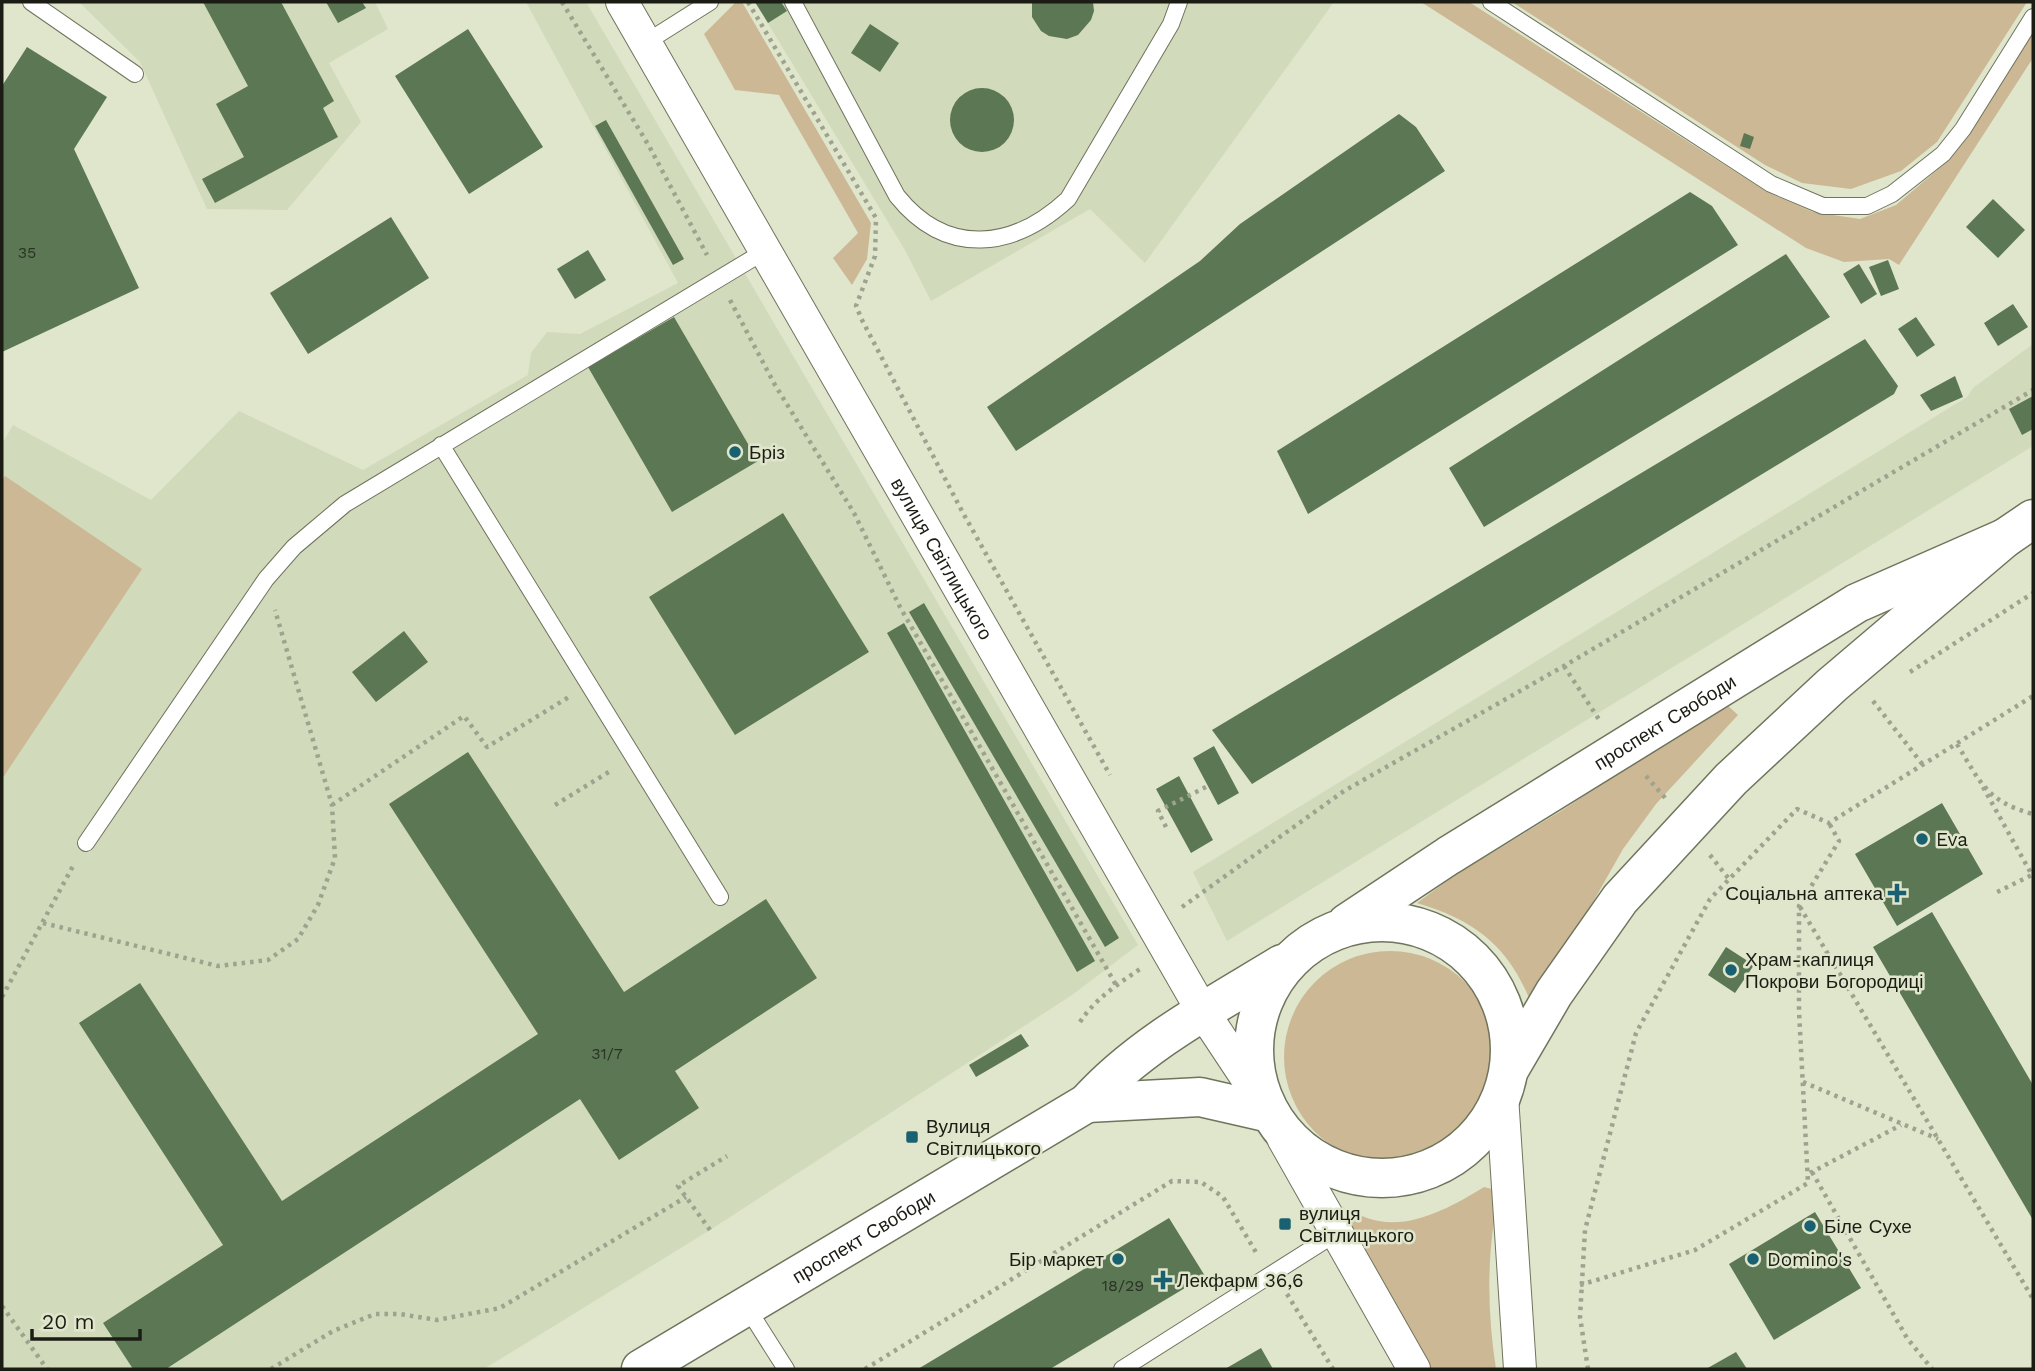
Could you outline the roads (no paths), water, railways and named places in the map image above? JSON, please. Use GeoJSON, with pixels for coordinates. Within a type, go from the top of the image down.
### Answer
{"type":"FeatureCollection","features":[{"type":"Feature","properties":{"kind":"street","name":"вулиця Світлицького"},"geometry":{"type":"LineString","coordinates":[[622,2],[1203,1012],[1277,1125],[1335,1234],[1414,1369]]}},
{"type":"Feature","properties":{"kind":"street","name":"проспект Свободи"},"geometry":{"type":"LineString","coordinates":[[641,1369],[1087,1103],[1112,1075],[1203,1012],[1336,930],[1448,856],[1857,603],[2019,528]]}},
{"type":"Feature","properties":{"kind":"street","name":"проспект Свободи"},"geometry":{"type":"LineString","coordinates":[[1087,1103],[1200,1097],[1277,1125],[1327,1166],[1352,1175],[1378,1178],[1404,1176],[1453,1157],[1473,1140],[1490,1119],[1505,1083],[1554,993],[1620,899],[1731,779],[1832,685],[2019,528]]}},
{"type":"Feature","properties":{"kind":"street"},"geometry":{"type":"LineString","coordinates":[[1336,930],[1362,923],[1389,921],[1415,925],[1440,935],[1462,950],[1482,969],[1496,991],[1505,1016],[1510,1043],[1505,1083],[1520,1369]]}},
{"type":"Feature","properties":{"kind":"street"},"geometry":{"type":"LineString","coordinates":[[1277,1125],[1260,1091],[1254,1043],[1265,996],[1293,957]]}},
{"type":"Feature","properties":{"kind":"lane"},"geometry":{"type":"LineString","coordinates":[[31,2],[135,74]]}},
{"type":"Feature","properties":{"kind":"lane"},"geometry":{"type":"LineString","coordinates":[[645,43],[710,2]]}},
{"type":"Feature","properties":{"kind":"lane"},"geometry":{"type":"LineString","coordinates":[[793,2],[897,196],[911,213],[944,234],[978,240],[1001,240],[1052,214],[1068,199],[1171,24],[1179,2]]}},
{"type":"Feature","properties":{"kind":"lane"},"geometry":{"type":"LineString","coordinates":[[1491,2],[1770,184],[1823,206],[1867,206],[1892,194],[1943,154],[1963,129],[2033,17]]}},
{"type":"Feature","properties":{"kind":"lane"},"geometry":{"type":"LineString","coordinates":[[86,843],[266,579],[294,547],[345,504],[765,251]]}},
{"type":"Feature","properties":{"kind":"lane"},"geometry":{"type":"LineString","coordinates":[[441,445],[720,897]]}},
{"type":"Feature","properties":{"kind":"lane"},"geometry":{"type":"LineString","coordinates":[[1127,1368],[1335,1234]]}},
{"type":"Feature","properties":{"kind":"lane"},"geometry":{"type":"LineString","coordinates":[[746,1306],[786,1369]]}},
{"type":"Feature","properties":{"kind":"place","name":"Бріз"},"geometry":{"type":"Point","coordinates":[735,452]}},
{"type":"Feature","properties":{"kind":"place","name":"Eva"},"geometry":{"type":"Point","coordinates":[1922,839]}},
{"type":"Feature","properties":{"kind":"place","name":"Соціальна аптека"},"geometry":{"type":"Point","coordinates":[1897,893]}},
{"type":"Feature","properties":{"kind":"place","name":"Храм-каплиця Покрови Богородиці"},"geometry":{"type":"Point","coordinates":[1731,970]}},
{"type":"Feature","properties":{"kind":"place","name":"Вулиця Світлицького"},"geometry":{"type":"Point","coordinates":[912,1137]}},
{"type":"Feature","properties":{"kind":"place","name":"вулиця Світлицького"},"geometry":{"type":"Point","coordinates":[1285,1224]}},
{"type":"Feature","properties":{"kind":"place","name":"Біле Сухе"},"geometry":{"type":"Point","coordinates":[1810,1226]}},
{"type":"Feature","properties":{"kind":"place","name":"Бір маркет"},"geometry":{"type":"Point","coordinates":[1118,1259]}},
{"type":"Feature","properties":{"kind":"place","name":"Domino's"},"geometry":{"type":"Point","coordinates":[1753,1259]}},
{"type":"Feature","properties":{"kind":"place","name":"Лекфарм 36,6"},"geometry":{"type":"Point","coordinates":[1163,1280]}}]}
